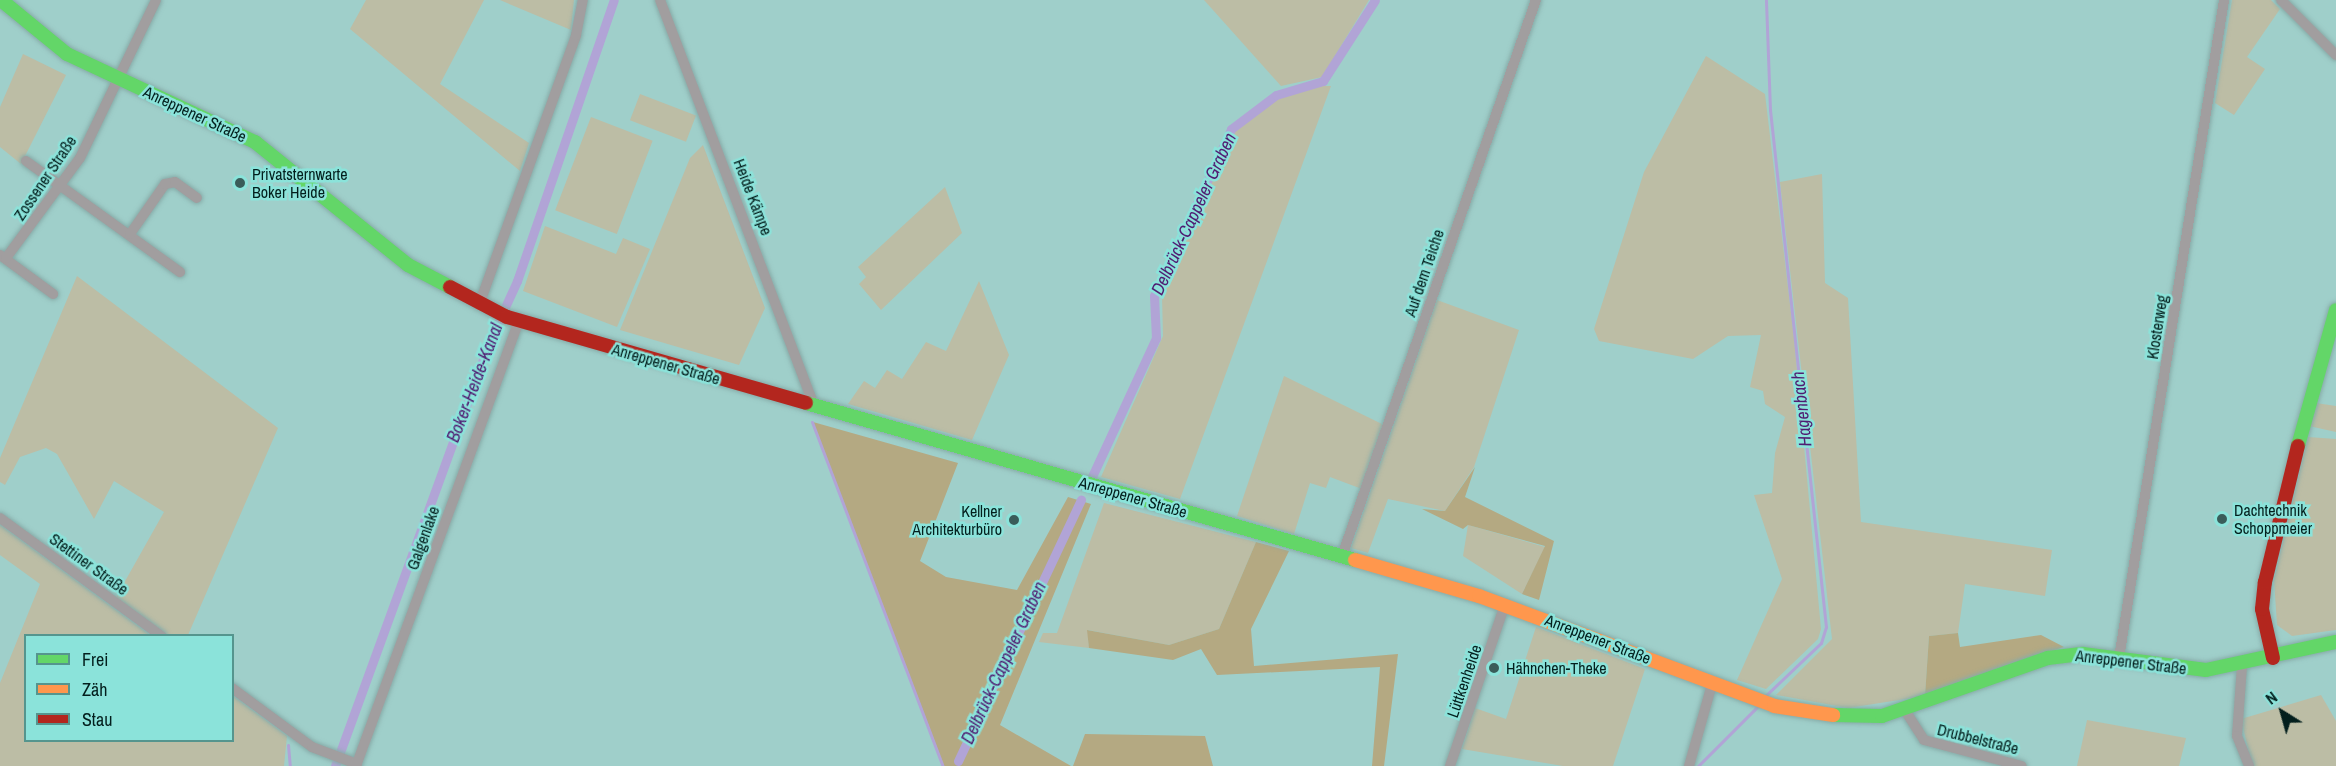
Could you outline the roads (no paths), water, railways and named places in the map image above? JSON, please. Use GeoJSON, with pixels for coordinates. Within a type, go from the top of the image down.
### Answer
{"type":"FeatureCollection","features":[{"type":"Feature","properties":{"kind":"street","name":"Anreppener Straße"},"geometry":{"type":"LineString","coordinates":[[1,0],[67,54],[255,142],[408,265],[479,305],[507,316],[814,406],[1505,604],[1774,706],[1848,718],[1906,712],[2048,658],[2119,658],[2197,670],[2242,666],[2336,642]]}},
{"type":"Feature","properties":{"kind":"street","name":"Zossener Straße"},"geometry":{"type":"LineString","coordinates":[[53,294],[3,256],[61,186],[118,79],[156,0]]}},
{"type":"Feature","properties":{"kind":"street"},"geometry":{"type":"LineString","coordinates":[[479,305],[576,35],[583,0]]}},
{"type":"Feature","properties":{"kind":"street","name":"Heide Kämpe"},"geometry":{"type":"LineString","coordinates":[[660,0],[814,406]]}},
{"type":"Feature","properties":{"kind":"street","name":"Auf dem Teiche"},"geometry":{"type":"LineString","coordinates":[[1342,556],[1536,0]]}},
{"type":"Feature","properties":{"kind":"street","name":"Klosterweg"},"geometry":{"type":"LineString","coordinates":[[2119,658],[2224,0]]}},
{"type":"Feature","properties":{"kind":"street"},"geometry":{"type":"LineString","coordinates":[[2282,0],[2336,55]]}},
{"type":"Feature","properties":{"kind":"street"},"geometry":{"type":"LineString","coordinates":[[26,161],[180,272]]}},
{"type":"Feature","properties":{"kind":"street"},"geometry":{"type":"LineString","coordinates":[[130,234],[165,184],[175,182],[197,198]]}},
{"type":"Feature","properties":{"kind":"street"},"geometry":{"type":"LineString","coordinates":[[2273,658],[2262,609],[2265,582],[2320,353],[2336,310]]}},
{"type":"Feature","properties":{"kind":"street","name":"Galgenlake"},"geometry":{"type":"LineString","coordinates":[[353,764],[507,316]]}},
{"type":"Feature","properties":{"kind":"street","name":"Stettiner Straße"},"geometry":{"type":"LineString","coordinates":[[0,518],[158,634]]}},
{"type":"Feature","properties":{"kind":"street","name":"Lüttkenheide"},"geometry":{"type":"LineString","coordinates":[[1450,766],[1505,604]]}},
{"type":"Feature","properties":{"kind":"street"},"geometry":{"type":"LineString","coordinates":[[2242,666],[2237,736],[2249,766]]}},
{"type":"Feature","properties":{"kind":"street"},"geometry":{"type":"LineString","coordinates":[[1689,766],[1712,684]]}},
{"type":"Feature","properties":{"kind":"street"},"geometry":{"type":"LineString","coordinates":[[234,689],[327,754],[353,764]]}},
{"type":"Feature","properties":{"kind":"street","name":"Drubbelstraße"},"geometry":{"type":"LineString","coordinates":[[1906,712],[1924,740],[2022,766]]}},
{"type":"Feature","properties":{"kind":"waterway","name":"Boker-Heide-Kanal"},"geometry":{"type":"LineString","coordinates":[[335,766],[490,340],[517,281],[614,0]]}},
{"type":"Feature","properties":{"kind":"waterway","name":"Delbrück-Cappeler Graben"},"geometry":{"type":"LineString","coordinates":[[1089,483],[1156,338],[1154,296],[1231,129],[1276,95],[1323,81],[1375,0]]}},
{"type":"Feature","properties":{"kind":"waterway","name":"Hagenbach"},"geometry":{"type":"LineString","coordinates":[[1763,698],[1821,643],[1826,627],[1770,110],[1766,0]]}},
{"type":"Feature","properties":{"kind":"waterway"},"geometry":{"type":"LineString","coordinates":[[812,422],[943,766]]}},
{"type":"Feature","properties":{"kind":"waterway","name":"Delbrück-Cappeler Graben"},"geometry":{"type":"LineString","coordinates":[[958,761],[1081,500]]}},
{"type":"Feature","properties":{"kind":"waterway","name":"Hagenbach"},"geometry":{"type":"LineString","coordinates":[[1698,766],[1758,706]]}},
{"type":"Feature","properties":{"kind":"waterway"},"geometry":{"type":"LineString","coordinates":[[288,745],[290,766]]}},
{"type":"Feature","properties":{"kind":"place","name":"Privatsternwarte Boker Heide"},"geometry":{"type":"Point","coordinates":[240,183]}},
{"type":"Feature","properties":{"kind":"place","name":"Dachtechnik Schoppmeier"},"geometry":{"type":"Point","coordinates":[2222,519]}},
{"type":"Feature","properties":{"kind":"place","name":"Kellner Architekturbüro"},"geometry":{"type":"Point","coordinates":[1014,520]}},
{"type":"Feature","properties":{"kind":"place","name":"Hähnchen-Theke"},"geometry":{"type":"Point","coordinates":[1494,668]}}]}
